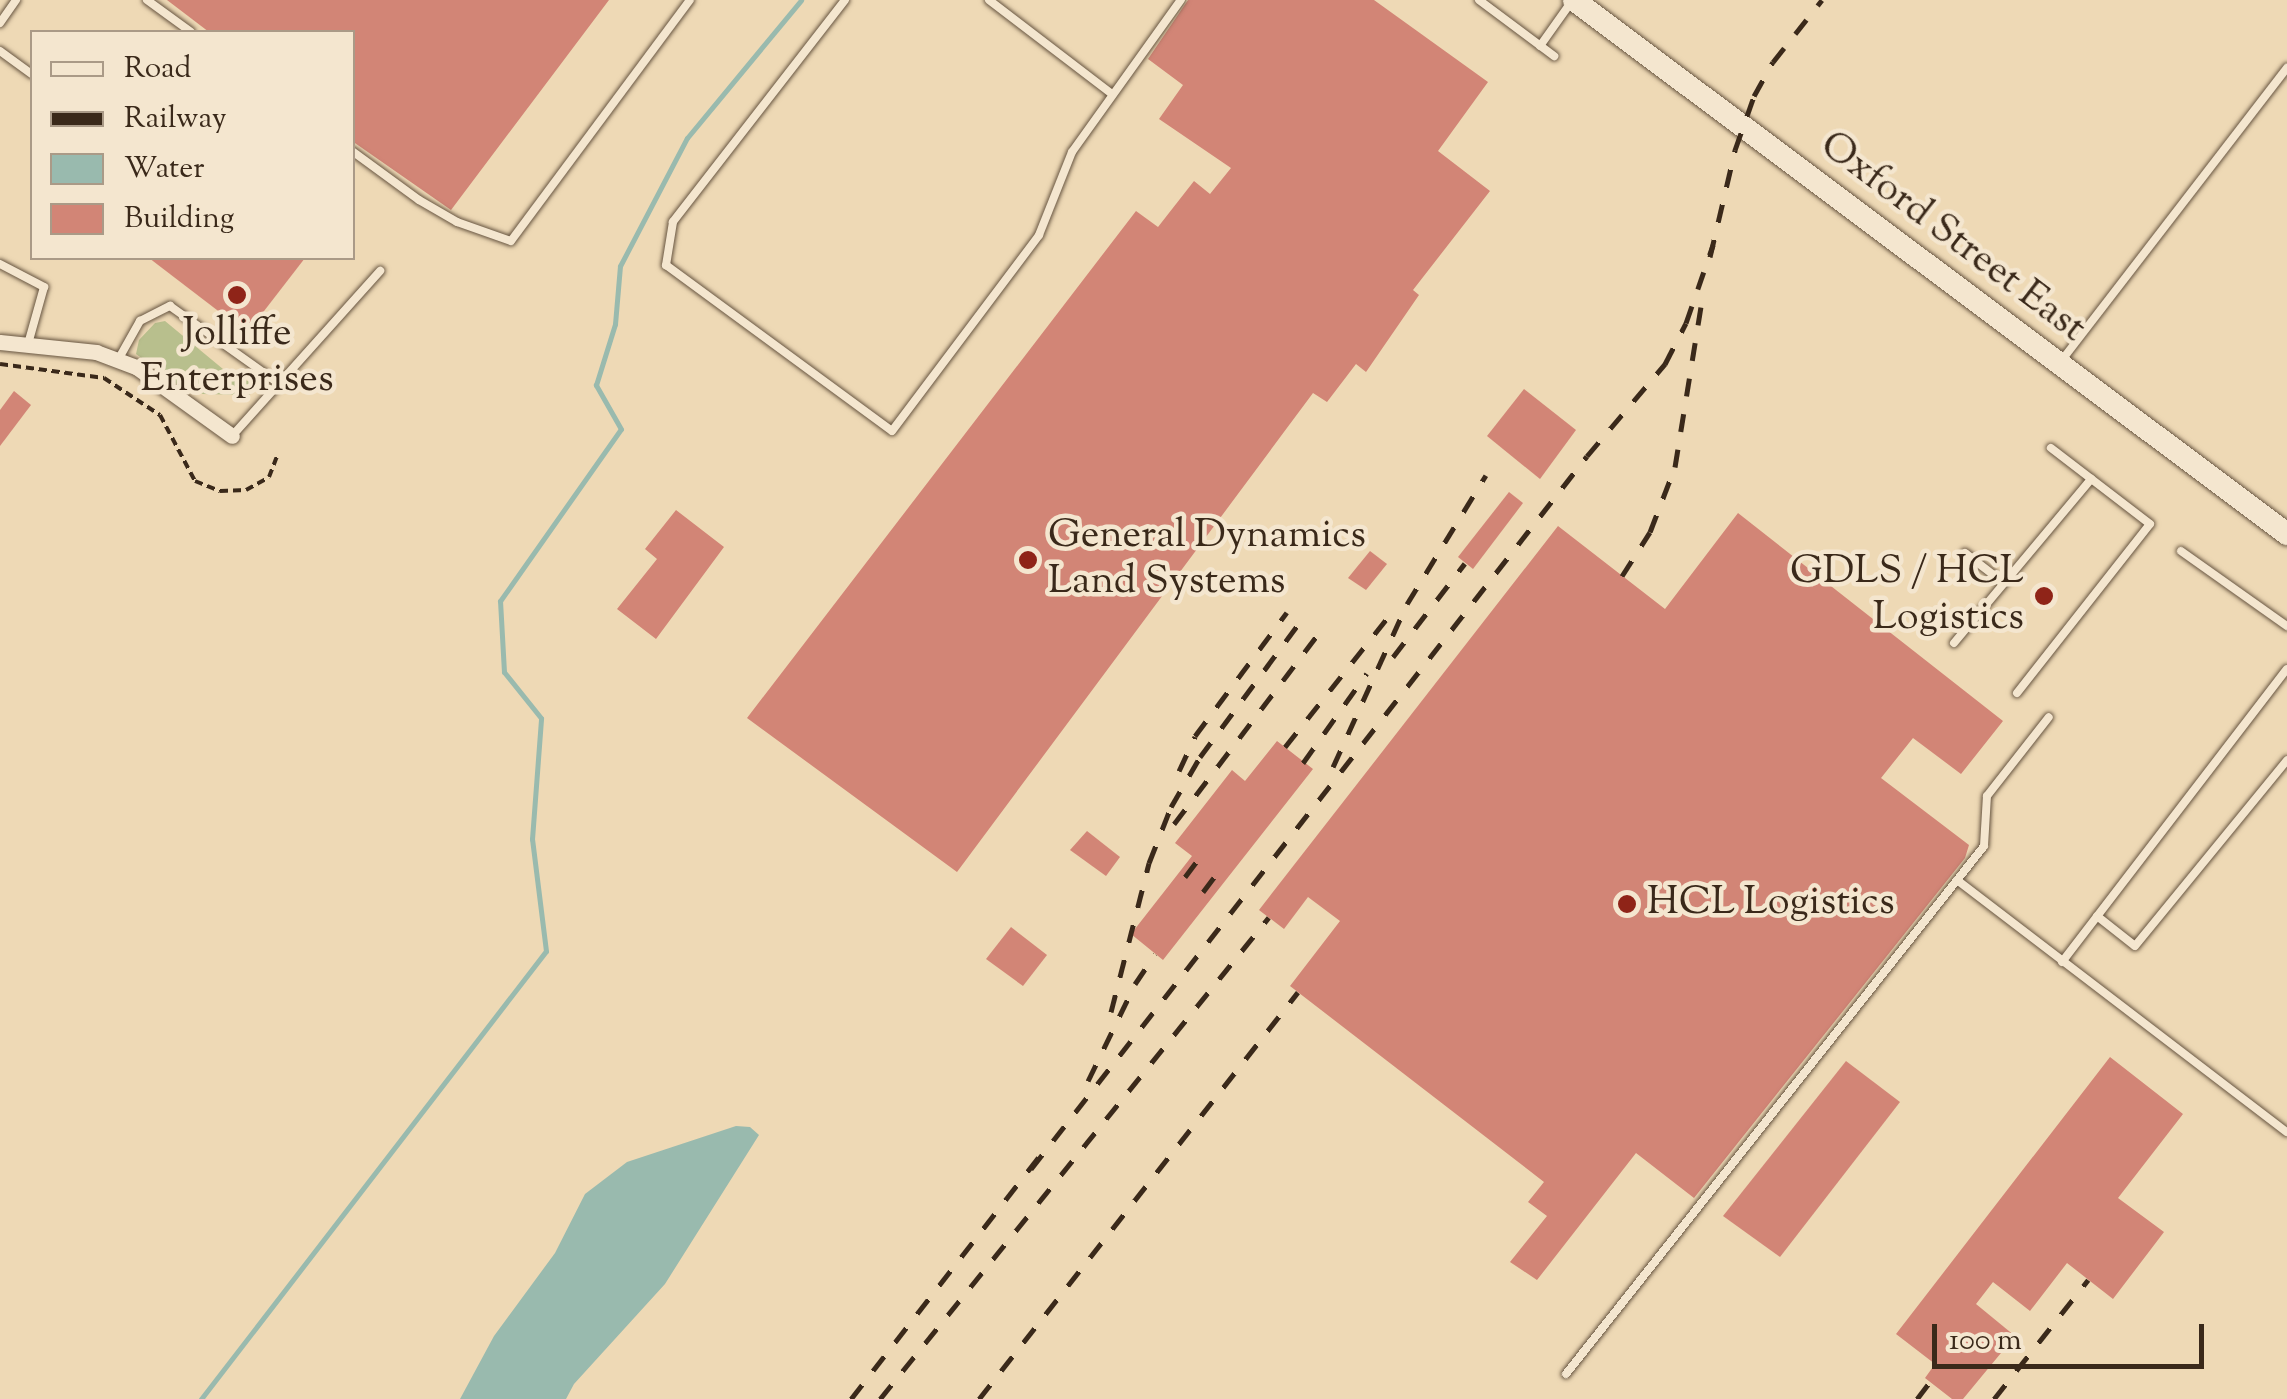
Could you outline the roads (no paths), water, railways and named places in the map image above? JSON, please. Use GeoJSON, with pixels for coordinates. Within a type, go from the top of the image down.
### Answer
{"type":"FeatureCollection","features":[{"type":"Feature","properties":{"kind":"main road","name":"Oxford Street East"},"geometry":{"type":"LineString","coordinates":[[1573,0],[2287,534]]}},
{"type":"Feature","properties":{"kind":"street"},"geometry":{"type":"LineString","coordinates":[[0,342],[96,352],[136,367],[232,436]]}},
{"type":"Feature","properties":{"kind":"lane"},"geometry":{"type":"LineString","coordinates":[[0,23],[16,0]]}},
{"type":"Feature","properties":{"kind":"lane"},"geometry":{"type":"LineString","coordinates":[[147,0],[188,30]]}},
{"type":"Feature","properties":{"kind":"lane"},"geometry":{"type":"LineString","coordinates":[[355,153],[419,200],[457,222],[511,242],[690,0]]}},
{"type":"Feature","properties":{"kind":"lane"},"geometry":{"type":"LineString","coordinates":[[845,0],[674,222],[666,265],[892,432],[1039,235],[1072,152],[1180,0]]}},
{"type":"Feature","properties":{"kind":"lane"},"geometry":{"type":"LineString","coordinates":[[989,0],[1112,94]]}},
{"type":"Feature","properties":{"kind":"lane"},"geometry":{"type":"LineString","coordinates":[[1480,0],[1554,56]]}},
{"type":"Feature","properties":{"kind":"lane"},"geometry":{"type":"LineString","coordinates":[[1540,46],[1573,0]]}},
{"type":"Feature","properties":{"kind":"lane"},"geometry":{"type":"LineString","coordinates":[[0,50],[30,72]]}},
{"type":"Feature","properties":{"kind":"lane"},"geometry":{"type":"LineString","coordinates":[[2059,364],[2287,68]]}},
{"type":"Feature","properties":{"kind":"lane"},"geometry":{"type":"LineString","coordinates":[[0,264],[44,287],[28,344]]}},
{"type":"Feature","properties":{"kind":"lane"},"geometry":{"type":"LineString","coordinates":[[232,436],[380,271]]}},
{"type":"Feature","properties":{"kind":"lane"},"geometry":{"type":"LineString","coordinates":[[118,360],[140,320],[170,306],[277,382]]}},
{"type":"Feature","properties":{"kind":"lane"},"geometry":{"type":"LineString","coordinates":[[2017,692],[2150,524],[2052,448]]}},
{"type":"Feature","properties":{"kind":"lane"},"geometry":{"type":"LineString","coordinates":[[1954,643],[2091,479]]}},
{"type":"Feature","properties":{"kind":"lane"},"geometry":{"type":"LineString","coordinates":[[2181,551],[2287,626]]}},
{"type":"Feature","properties":{"kind":"lane"},"geometry":{"type":"LineString","coordinates":[[1965,552],[2004,583]]}},
{"type":"Feature","properties":{"kind":"lane"},"geometry":{"type":"LineString","coordinates":[[2062,962],[2287,669]]}},
{"type":"Feature","properties":{"kind":"lane"},"geometry":{"type":"LineString","coordinates":[[1566,1374],[1984,846],[1987,796],[2048,718]]}},
{"type":"Feature","properties":{"kind":"lane"},"geometry":{"type":"LineString","coordinates":[[2097,916],[2135,946],[2287,760]]}},
{"type":"Feature","properties":{"kind":"lane"},"geometry":{"type":"LineString","coordinates":[[1958,880],[2287,1132]]}},
{"type":"Feature","properties":{"kind":"water"},"geometry":{"type":"Polygon","coordinates":[[[736,1126],[750,1127],[759,1135],[665,1284],[574,1384],[566,1399],[460,1399],[494,1336],[555,1253],[585,1194],[627,1162],[736,1126]]]}},
{"type":"Feature","properties":{"kind":"waterway"},"geometry":{"type":"LineString","coordinates":[[201,1399],[546,951],[532,839],[541,718],[504,672],[500,601],[621,429],[596,385],[615,324],[620,266],[687,138],[801,0]]}},
{"type":"Feature","properties":{"kind":"railway"},"geometry":{"type":"LineString","coordinates":[[1710,257],[1735,150],[1754,96],[1773,62],[1822,0]]}},
{"type":"Feature","properties":{"kind":"railway"},"geometry":{"type":"LineString","coordinates":[[1031,1169],[1587,456],[1665,364],[1686,323],[1713,245]]}},
{"type":"Feature","properties":{"kind":"railway"},"geometry":{"type":"LineString","coordinates":[[1622,576],[1650,532],[1675,467],[1701,306]]}},
{"type":"Feature","properties":{"kind":"railway"},"geometry":{"type":"LineString","coordinates":[[1333,767],[1407,604],[1486,475]]}},
{"type":"Feature","properties":{"kind":"railway"},"geometry":{"type":"LineString","coordinates":[[1393,657],[1465,563]]}},
{"type":"Feature","properties":{"kind":"railway"},"geometry":{"type":"LineString","coordinates":[[1285,747],[1396,607]]}},
{"type":"Feature","properties":{"kind":"railway"},"geometry":{"type":"LineString","coordinates":[[1179,771],[1195,736],[1287,612]]}},
{"type":"Feature","properties":{"kind":"railway"},"geometry":{"type":"LineString","coordinates":[[1111,1012],[1149,863],[1171,807],[1200,757],[1300,622]]}},
{"type":"Feature","properties":{"kind":"railway"},"geometry":{"type":"LineString","coordinates":[[1174,824],[1322,629]]}},
{"type":"Feature","properties":{"kind":"railway"},"geometry":{"type":"LineString","coordinates":[[1303,763],[1367,673]]}},
{"type":"Feature","properties":{"kind":"railway"},"geometry":{"type":"LineString","coordinates":[[1185,877],[1197,861]]}},
{"type":"Feature","properties":{"kind":"railway"},"geometry":{"type":"LineString","coordinates":[[1203,892],[1215,876]]}},
{"type":"Feature","properties":{"kind":"railway"},"geometry":{"type":"LineString","coordinates":[[880,1399],[1269,917]]}},
{"type":"Feature","properties":{"kind":"railway"},"geometry":{"type":"LineString","coordinates":[[1088,1081],[1135,984],[1155,954]]}},
{"type":"Feature","properties":{"kind":"railway"},"geometry":{"type":"LineString","coordinates":[[979,1399],[1298,992]]}},
{"type":"Feature","properties":{"kind":"railway"},"geometry":{"type":"LineString","coordinates":[[851,1399],[1039,1157]]}},
{"type":"Feature","properties":{"kind":"railway"},"geometry":{"type":"LineString","coordinates":[[1994,1399],[2088,1280]]}},
{"type":"Feature","properties":{"kind":"railway"},"geometry":{"type":"LineString","coordinates":[[1917,1399],[1930,1382]]}},
{"type":"Feature","properties":{"kind":"place","name":"Jolliffe Enterprises"},"geometry":{"type":"Point","coordinates":[237,295]}},
{"type":"Feature","properties":{"kind":"place","name":"General Dynamics Land Systems"},"geometry":{"type":"Point","coordinates":[1028,560]}},
{"type":"Feature","properties":{"kind":"place","name":"GDLS / HCL Logistics"},"geometry":{"type":"Point","coordinates":[2044,596]}},
{"type":"Feature","properties":{"kind":"place","name":"HCL Logistics"},"geometry":{"type":"Point","coordinates":[1627,904]}}]}
